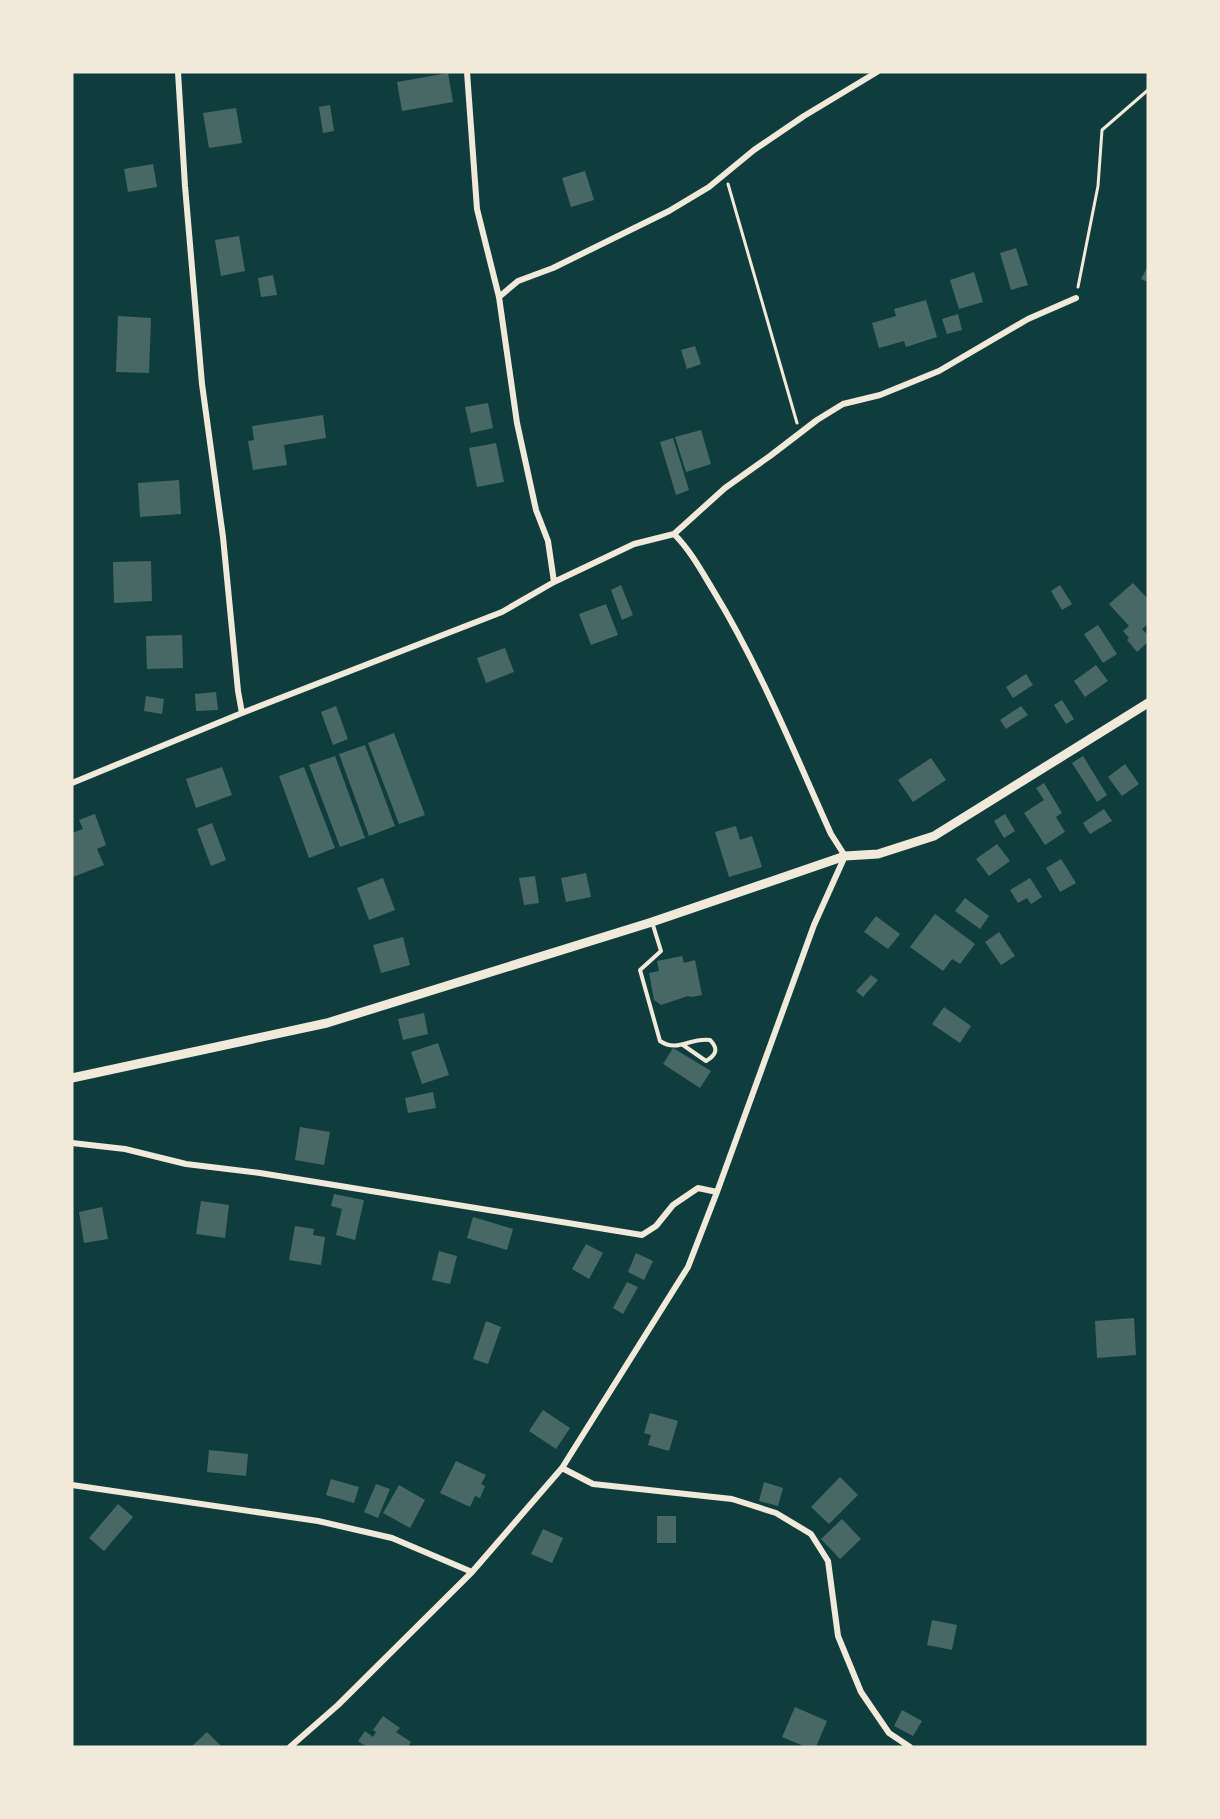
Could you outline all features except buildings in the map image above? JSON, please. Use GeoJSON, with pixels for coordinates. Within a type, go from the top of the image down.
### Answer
{"type":"FeatureCollection","features":[{"type":"Feature","properties":{"kind":"street"},"geometry":{"type":"LineString","coordinates":[[178,72],[202,384],[223,537],[242,713]]}},
{"type":"Feature","properties":{"kind":"street"},"geometry":{"type":"LineString","coordinates":[[467,72],[477,210],[499,297],[517,423],[536,510],[548,541],[554,582]]}},
{"type":"Feature","properties":{"kind":"street"},"geometry":{"type":"LineString","coordinates":[[499,297],[518,281],[553,268],[669,211],[709,187],[754,150],[796,122],[878,72]]}},
{"type":"Feature","properties":{"kind":"street"},"geometry":{"type":"LineString","coordinates":[[72,783],[242,713],[502,612],[554,582],[634,544],[674,534],[725,488],[843,404],[880,396],[939,371],[1028,320],[1076,298]]}},
{"type":"Feature","properties":{"kind":"street"},"geometry":{"type":"LineString","coordinates":[[674,534],[686,546],[730,617],[756,667],[831,834],[844,856]]}},
{"type":"Feature","properties":{"kind":"street"},"geometry":{"type":"LineString","coordinates":[[72,1078],[327,1023],[652,922],[844,856],[878,854],[934,836],[1148,704]]}},
{"type":"Feature","properties":{"kind":"street"},"geometry":{"type":"LineString","coordinates":[[290,1747],[338,1705],[472,1572],[562,1468],[688,1267],[814,925],[844,856]]}},
{"type":"Feature","properties":{"kind":"street"},"geometry":{"type":"LineString","coordinates":[[72,1143],[125,1149],[186,1164],[260,1173],[642,1235],[656,1226],[673,1206],[698,1188],[717,1192]]}},
{"type":"Feature","properties":{"kind":"street"},"geometry":{"type":"LineString","coordinates":[[562,1468],[592,1484],[732,1499],[776,1514],[811,1534],[828,1561],[838,1636],[861,1692],[889,1733],[910,1747]]}},
{"type":"Feature","properties":{"kind":"street"},"geometry":{"type":"LineString","coordinates":[[72,1485],[318,1521],[392,1538],[472,1572]]}},
{"type":"Feature","properties":{"kind":"lane"},"geometry":{"type":"LineString","coordinates":[[652,922],[661,951],[640,970],[660,1041],[665,1044],[683,1045],[693,1040],[710,1040],[716,1050],[714,1056],[706,1060],[683,1045]]}},
{"type":"Feature","properties":{"kind":"path"},"geometry":{"type":"LineString","coordinates":[[1076,298],[1098,186],[1102,130],[1148,90]]}},
{"type":"Feature","properties":{"kind":"path"},"geometry":{"type":"LineString","coordinates":[[725,174],[800,433]]}}]}
